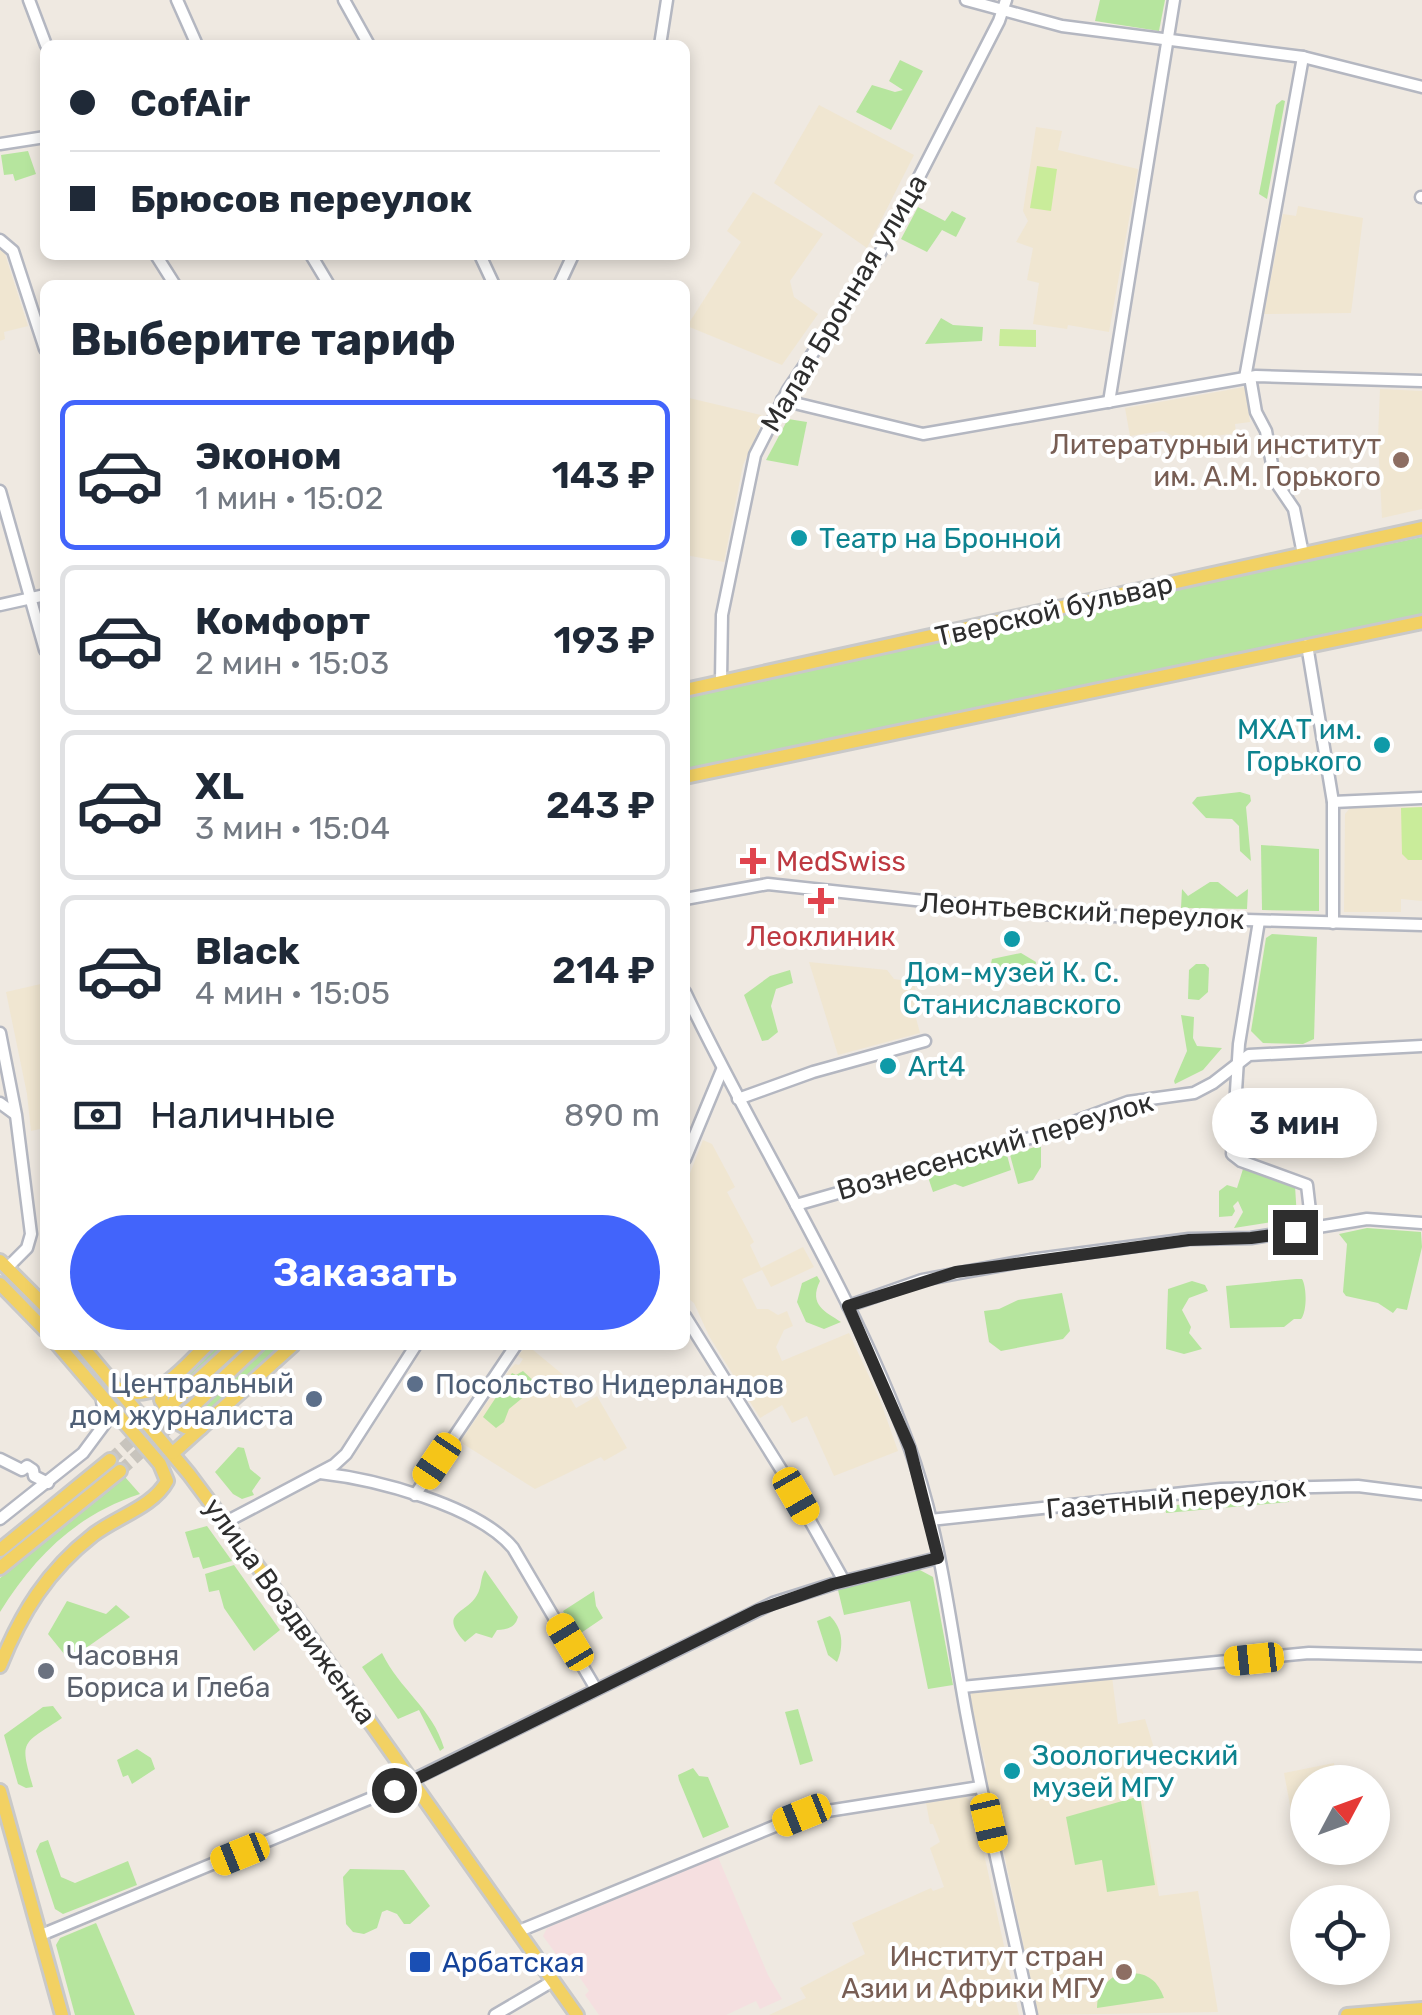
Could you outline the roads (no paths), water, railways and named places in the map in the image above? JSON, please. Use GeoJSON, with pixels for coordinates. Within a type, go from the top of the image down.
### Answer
{"type":"FeatureCollection","features":[{"type":"Feature","properties":{"kind":"main road","name":"Тверской бульвар"},"geometry":{"type":"LineString","coordinates":[[690,689],[1422,528]]}},
{"type":"Feature","properties":{"kind":"main road"},"geometry":{"type":"LineString","coordinates":[[690,777],[1422,622]]}},
{"type":"Feature","properties":{"kind":"main road"},"geometry":{"type":"LineString","coordinates":[[4,1264],[40,1301]]}},
{"type":"Feature","properties":{"kind":"main road"},"geometry":{"type":"LineString","coordinates":[[0,1284],[40,1325]]}},
{"type":"Feature","properties":{"kind":"main road"},"geometry":{"type":"LineString","coordinates":[[0,1640],[68,1557],[95,1533],[159,1492],[167,1481],[160,1464],[62,1350]]}},
{"type":"Feature","properties":{"kind":"main road","name":"улица Воздвиженка"},"geometry":{"type":"LineString","coordinates":[[86,1350],[226,1522],[576,2015]]}},
{"type":"Feature","properties":{"kind":"main road"},"geometry":{"type":"LineString","coordinates":[[121,1390],[144,1394],[166,1383],[202,1350]]}},
{"type":"Feature","properties":{"kind":"main road"},"geometry":{"type":"LineString","coordinates":[[174,1402],[231,1350]]}},
{"type":"Feature","properties":{"kind":"main road"},"geometry":{"type":"LineString","coordinates":[[184,1414],[253,1350]]}},
{"type":"Feature","properties":{"kind":"main road"},"geometry":{"type":"LineString","coordinates":[[173,1453],[287,1350]]}},
{"type":"Feature","properties":{"kind":"main road"},"geometry":{"type":"LineString","coordinates":[[166,1383],[161,1400],[174,1418],[191,1430],[201,1428]]}},
{"type":"Feature","properties":{"kind":"main road"},"geometry":{"type":"LineString","coordinates":[[0,1550],[115,1466],[0,1568]]}},
{"type":"Feature","properties":{"kind":"main road"},"geometry":{"type":"LineString","coordinates":[[0,1666],[23,1614]]}},
{"type":"Feature","properties":{"kind":"main road"},"geometry":{"type":"LineString","coordinates":[[0,1792],[41,1935],[41,1959],[62,2015]]}},
{"type":"Feature","properties":{"kind":"main road"},"geometry":{"type":"LineString","coordinates":[[1346,2015],[1421,2009]]}},
{"type":"Feature","properties":{"kind":"street"},"geometry":{"type":"LineString","coordinates":[[29,0],[44,40]]}},
{"type":"Feature","properties":{"kind":"street"},"geometry":{"type":"LineString","coordinates":[[176,0],[195,40]]}},
{"type":"Feature","properties":{"kind":"street"},"geometry":{"type":"LineString","coordinates":[[344,0],[367,40]]}},
{"type":"Feature","properties":{"kind":"street"},"geometry":{"type":"LineString","coordinates":[[661,40],[667,0]]}},
{"type":"Feature","properties":{"kind":"street"},"geometry":{"type":"LineString","coordinates":[[966,0],[1004,5],[1062,26],[1303,57],[1422,87]]}},
{"type":"Feature","properties":{"kind":"street"},"geometry":{"type":"LineString","coordinates":[[1109,402],[1174,0]]}},
{"type":"Feature","properties":{"kind":"street","name":"Малая Бронная улица"},"geometry":{"type":"LineString","coordinates":[[721,680],[722,615],[750,473],[782,400],[879,255],[1004,5]]}},
{"type":"Feature","properties":{"kind":"street"},"geometry":{"type":"LineString","coordinates":[[1303,57],[1247,377],[1256,412],[1266,431],[1274,481],[1294,510],[1303,554]]}},
{"type":"Feature","properties":{"kind":"street"},"geometry":{"type":"LineString","coordinates":[[0,144],[40,138]]}},
{"type":"Feature","properties":{"kind":"street"},"geometry":{"type":"LineString","coordinates":[[0,240],[13,251],[40,334]]}},
{"type":"Feature","properties":{"kind":"street"},"geometry":{"type":"LineString","coordinates":[[782,400],[923,434],[1247,377],[1422,381]]}},
{"type":"Feature","properties":{"kind":"street"},"geometry":{"type":"LineString","coordinates":[[0,491],[40,633]]}},
{"type":"Feature","properties":{"kind":"street"},"geometry":{"type":"LineString","coordinates":[[0,605],[40,596]]}},
{"type":"Feature","properties":{"kind":"street"},"geometry":{"type":"LineString","coordinates":[[1307,645],[1332,802],[1333,924]]}},
{"type":"Feature","properties":{"kind":"street"},"geometry":{"type":"LineString","coordinates":[[1332,802],[1422,798]]}},
{"type":"Feature","properties":{"kind":"street","name":"Леонтьевский переулок"},"geometry":{"type":"LineString","coordinates":[[690,898],[768,884],[978,910],[1422,925]]}},
{"type":"Feature","properties":{"kind":"street"},"geometry":{"type":"LineString","coordinates":[[1258,921],[1238,1062],[1232,1154],[1241,1161],[1307,1185],[1312,1228]]}},
{"type":"Feature","properties":{"kind":"street"},"geometry":{"type":"LineString","coordinates":[[690,1003],[848,1306],[910,1448],[930,1520],[980,1786],[1032,2015]]}},
{"type":"Feature","properties":{"kind":"street"},"geometry":{"type":"LineString","coordinates":[[0,1033],[16,1115],[31,1234],[26,1248],[4,1264]]}},
{"type":"Feature","properties":{"kind":"street"},"geometry":{"type":"LineString","coordinates":[[738,1100],[812,1072],[925,1041]]}},
{"type":"Feature","properties":{"kind":"street","name":"Вознесенский переулок"},"geometry":{"type":"LineString","coordinates":[[796,1205],[1030,1138],[1128,1102],[1194,1093],[1255,1054],[1422,1046]]}},
{"type":"Feature","properties":{"kind":"street"},"geometry":{"type":"LineString","coordinates":[[690,1148],[722,1070]]}},
{"type":"Feature","properties":{"kind":"street"},"geometry":{"type":"LineString","coordinates":[[0,1102],[16,1115]]}},
{"type":"Feature","properties":{"kind":"street"},"geometry":{"type":"LineString","coordinates":[[848,1306],[956,1272],[1189,1240],[1251,1238],[1368,1219],[1422,1223]]}},
{"type":"Feature","properties":{"kind":"street"},"geometry":{"type":"LineString","coordinates":[[690,1324],[844,1581]]}},
{"type":"Feature","properties":{"kind":"street"},"geometry":{"type":"LineString","coordinates":[[226,1522],[346,1454],[413,1350]]}},
{"type":"Feature","properties":{"kind":"street"},"geometry":{"type":"LineString","coordinates":[[415,1496],[513,1350]]}},
{"type":"Feature","properties":{"kind":"street"},"geometry":{"type":"LineString","coordinates":[[0,1520],[83,1453],[106,1422],[106,1409],[98,1391]]}},
{"type":"Feature","properties":{"kind":"street"},"geometry":{"type":"LineString","coordinates":[[0,1459],[22,1470],[27,1466],[45,1481]]}},
{"type":"Feature","properties":{"kind":"street"},"geometry":{"type":"LineString","coordinates":[[320,1472],[362,1478],[475,1518],[508,1542],[596,1689]]}},
{"type":"Feature","properties":{"kind":"street","name":"Газетный переулок"},"geometry":{"type":"LineString","coordinates":[[930,1520],[1221,1489],[1358,1486],[1422,1494]]}},
{"type":"Feature","properties":{"kind":"street"},"geometry":{"type":"LineString","coordinates":[[41,1935],[413,1781],[758,1610],[844,1581],[938,1558]]}},
{"type":"Feature","properties":{"kind":"street"},"geometry":{"type":"LineString","coordinates":[[962,1687],[1309,1653],[1422,1656]]}},
{"type":"Feature","properties":{"kind":"street"},"geometry":{"type":"LineString","coordinates":[[519,1931],[802,1815],[980,1786]]}},
{"type":"Feature","properties":{"kind":"street"},"geometry":{"type":"LineString","coordinates":[[495,2015],[553,1981]]}},
{"type":"Feature","properties":{"kind":"tunnel"},"geometry":{"type":"LineString","coordinates":[[110,1460],[172,1404]]}},
{"type":"Feature","properties":{"kind":"tunnel"},"geometry":{"type":"LineString","coordinates":[[120,1471],[182,1416]]}},
{"type":"Feature","properties":{"kind":"place","name":"Литературный институт им. А.М. Горького"},"geometry":{"type":"Point","coordinates":[1401,460]}},
{"type":"Feature","properties":{"kind":"place","name":"Театр на Бронной"},"geometry":{"type":"Point","coordinates":[799,538]}},
{"type":"Feature","properties":{"kind":"place","name":"МХАТ им. Горького"},"geometry":{"type":"Point","coordinates":[1382,745]}},
{"type":"Feature","properties":{"kind":"place","name":"MedSwiss"},"geometry":{"type":"Point","coordinates":[753,861]}},
{"type":"Feature","properties":{"kind":"place","name":"Леоклиник"},"geometry":{"type":"Point","coordinates":[821,901]}},
{"type":"Feature","properties":{"kind":"place","name":"Дом-музей К. С. Станиславского"},"geometry":{"type":"Point","coordinates":[1012,939]}},
{"type":"Feature","properties":{"kind":"place","name":"Art4"},"geometry":{"type":"Point","coordinates":[888,1066]}},
{"type":"Feature","properties":{"kind":"place","name":"Посольство Нидерландов"},"geometry":{"type":"Point","coordinates":[415,1384]}},
{"type":"Feature","properties":{"kind":"place","name":"Центральный дом журналиста"},"geometry":{"type":"Point","coordinates":[314,1399]}},
{"type":"Feature","properties":{"kind":"place","name":"Часовня Бориса и Глеба"},"geometry":{"type":"Point","coordinates":[46,1671]}},
{"type":"Feature","properties":{"kind":"place","name":"Зоологический музей МГУ"},"geometry":{"type":"Point","coordinates":[1012,1771]}},
{"type":"Feature","properties":{"kind":"place","name":"Арбатская"},"geometry":{"type":"Point","coordinates":[420,1962]}},
{"type":"Feature","properties":{"kind":"place","name":"Институт стран Азии и Африки МГУ"},"geometry":{"type":"Point","coordinates":[1124,1972]}}]}
